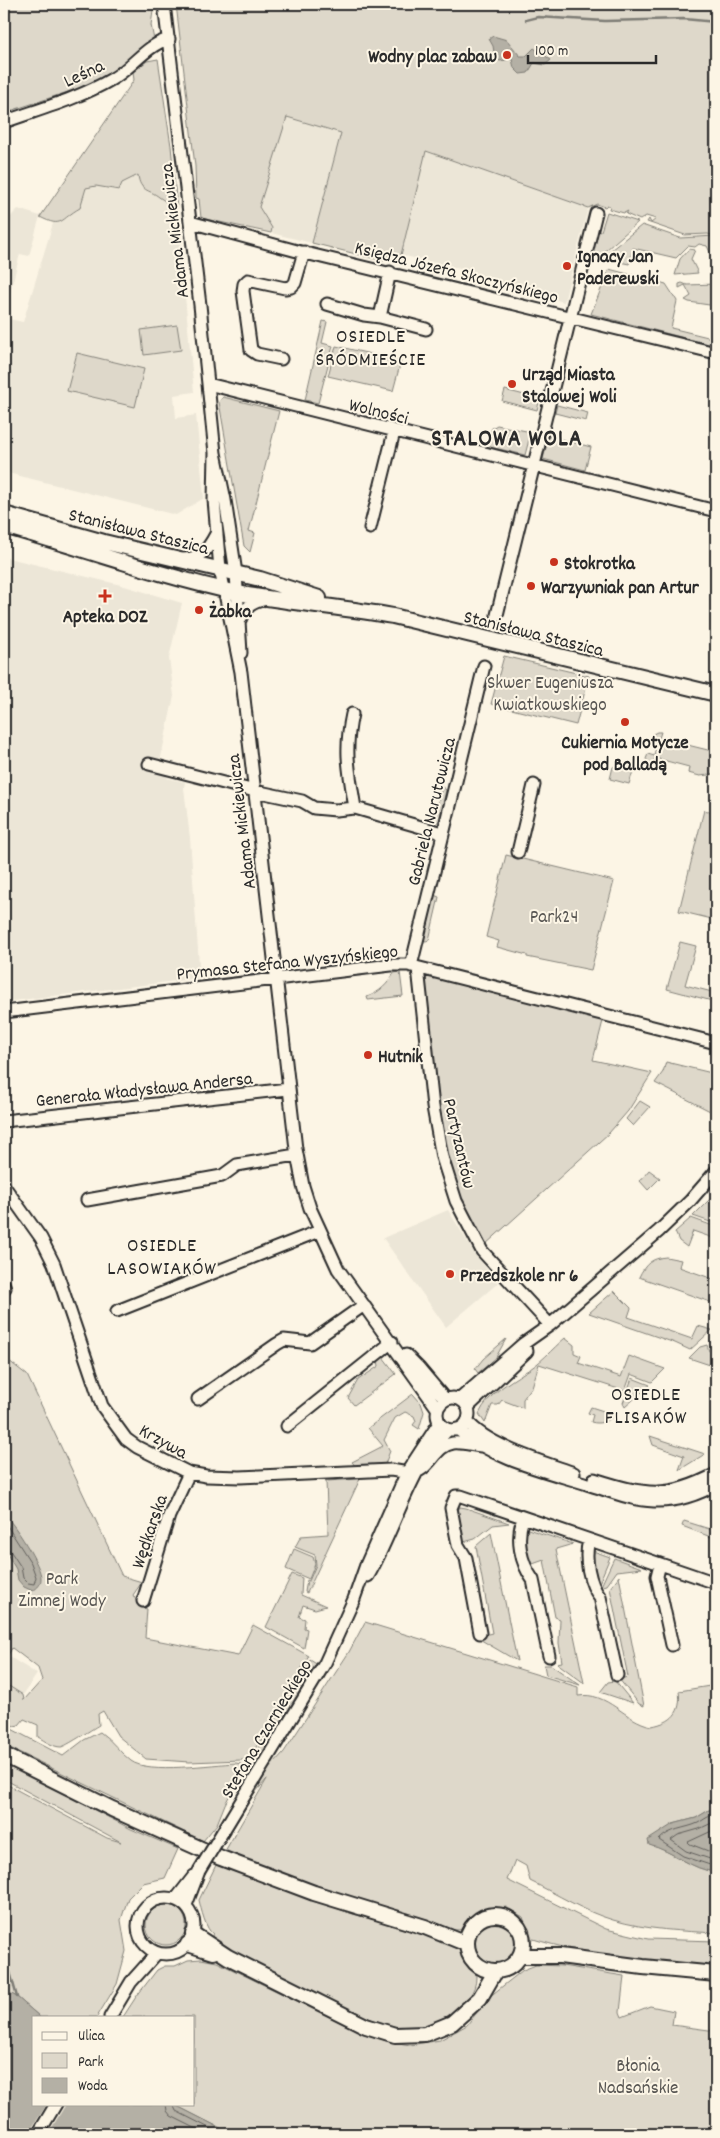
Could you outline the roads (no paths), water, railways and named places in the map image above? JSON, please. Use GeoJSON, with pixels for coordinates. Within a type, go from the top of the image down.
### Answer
{"type":"FeatureCollection","features":[{"type":"Feature","properties":{"kind":"main road","name":"Stanisława Staszica"},"geometry":{"type":"LineString","coordinates":[[4,514],[178,560],[260,579],[351,609]]}},
{"type":"Feature","properties":{"kind":"main road","name":"Stanisława Staszica"},"geometry":{"type":"LineString","coordinates":[[4,526],[130,565],[238,593],[351,609],[411,621],[713,695]]}},
{"type":"Feature","properties":{"kind":"main road"},"geometry":{"type":"LineString","coordinates":[[4,1754],[112,1809],[221,1858],[314,1893],[425,1927],[466,1944]]}},
{"type":"Feature","properties":{"kind":"main road"},"geometry":{"type":"LineString","coordinates":[[501,1916],[516,1925],[521,1949],[508,1968],[495,1972],[481,1968],[470,1957],[466,1944],[470,1930],[474,1924],[483,1918],[501,1916]]}},
{"type":"Feature","properties":{"kind":"main road"},"geometry":{"type":"LineString","coordinates":[[425,1927],[470,1930]]}},
{"type":"Feature","properties":{"kind":"main road"},"geometry":{"type":"LineString","coordinates":[[191,1939],[366,2026],[390,2034],[412,2036],[436,2031],[452,2023],[486,1989],[495,1972]]}},
{"type":"Feature","properties":{"kind":"main road"},"geometry":{"type":"LineString","coordinates":[[521,1949],[643,1967],[716,1974]]}},
{"type":"Feature","properties":{"kind":"main road"},"geometry":{"type":"LineString","coordinates":[[468,2009],[479,1987],[481,1968]]}},
{"type":"Feature","properties":{"kind":"street","name":"Adama Mickiewicza"},"geometry":{"type":"LineString","coordinates":[[164,4],[215,454],[225,500],[236,573],[240,621],[241,652],[239,660]]}},
{"type":"Feature","properties":{"kind":"street","name":"Leśna"},"geometry":{"type":"LineString","coordinates":[[4,122],[92,90],[114,78],[156,44],[169,39]]}},
{"type":"Feature","properties":{"kind":"street"},"geometry":{"type":"LineString","coordinates":[[497,615],[596,213]]}},
{"type":"Feature","properties":{"kind":"street","name":"Księdza Józefa Skoczyńskiego"},"geometry":{"type":"LineString","coordinates":[[190,222],[304,252],[716,353]]}},
{"type":"Feature","properties":{"kind":"street"},"geometry":{"type":"LineString","coordinates":[[280,359],[256,354],[251,350],[243,291],[244,284],[248,280],[285,288],[291,287],[295,283],[304,252]]}},
{"type":"Feature","properties":{"kind":"street"},"geometry":{"type":"LineString","coordinates":[[380,316],[390,272]]}},
{"type":"Feature","properties":{"kind":"street"},"geometry":{"type":"LineString","coordinates":[[327,304],[426,329]]}},
{"type":"Feature","properties":{"kind":"street","name":"Wolności"},"geometry":{"type":"LineString","coordinates":[[208,384],[716,511]]}},
{"type":"Feature","properties":{"kind":"street"},"geometry":{"type":"LineString","coordinates":[[370,528],[394,432]]}},
{"type":"Feature","properties":{"kind":"street","name":"Adama Mickiewicza"},"geometry":{"type":"LineString","coordinates":[[215,454],[214,500],[222,589],[234,647],[239,660],[288,1089],[296,1155],[302,1186],[319,1231],[338,1268],[392,1342],[419,1368],[441,1403]]}},
{"type":"Feature","properties":{"kind":"street"},"geometry":{"type":"LineString","coordinates":[[178,560],[197,557],[205,552],[216,532]]}},
{"type":"Feature","properties":{"kind":"street"},"geometry":{"type":"LineString","coordinates":[[240,621],[249,605],[268,598]]}},
{"type":"Feature","properties":{"kind":"street","name":"Gabriela Narutowicza"},"geometry":{"type":"LineString","coordinates":[[414,966],[442,832],[484,666]]}},
{"type":"Feature","properties":{"kind":"street"},"geometry":{"type":"LineString","coordinates":[[352,714],[347,738],[347,760],[355,808]]}},
{"type":"Feature","properties":{"kind":"street"},"geometry":{"type":"LineString","coordinates":[[149,764],[302,801],[314,808],[336,810],[355,808],[442,832]]}},
{"type":"Feature","properties":{"kind":"street"},"geometry":{"type":"LineString","coordinates":[[518,852],[534,785]]}},
{"type":"Feature","properties":{"kind":"street","name":"Prymasa Stefana Wyszyńskiego"},"geometry":{"type":"LineString","coordinates":[[4,1012],[391,965],[414,966],[716,1043]]}},
{"type":"Feature","properties":{"kind":"street","name":"Partyzantów"},"geometry":{"type":"LineString","coordinates":[[414,966],[433,1107],[442,1156],[456,1201],[482,1251],[550,1325]]}},
{"type":"Feature","properties":{"kind":"street","name":"Generała Władysława Andersa"},"geometry":{"type":"LineString","coordinates":[[4,1121],[288,1089]]}},
{"type":"Feature","properties":{"kind":"street"},"geometry":{"type":"LineString","coordinates":[[88,1200],[222,1176],[237,1165],[296,1155]]}},
{"type":"Feature","properties":{"kind":"street"},"geometry":{"type":"LineString","coordinates":[[464,1403],[523,1344],[550,1325],[659,1231],[716,1172]]}},
{"type":"Feature","properties":{"kind":"street","name":"Krzywa"},"geometry":{"type":"LineString","coordinates":[[4,1186],[41,1238],[54,1264],[102,1406],[126,1439],[137,1447],[189,1473],[206,1476],[240,1477],[391,1470],[407,1472],[419,1470]]}},
{"type":"Feature","properties":{"kind":"street"},"geometry":{"type":"LineString","coordinates":[[117,1311],[319,1231]]}},
{"type":"Feature","properties":{"kind":"street"},"geometry":{"type":"LineString","coordinates":[[198,1400],[277,1344],[284,1340],[310,1343],[364,1305]]}},
{"type":"Feature","properties":{"kind":"street"},"geometry":{"type":"LineString","coordinates":[[287,1426],[392,1342]]}},
{"type":"Feature","properties":{"kind":"street"},"geometry":{"type":"LineString","coordinates":[[464,1403],[450,1398],[441,1403],[436,1413],[448,1427],[481,1446],[546,1472],[620,1496],[655,1502],[678,1499],[706,1490],[716,1484]]}},
{"type":"Feature","properties":{"kind":"street"},"geometry":{"type":"LineString","coordinates":[[464,1403],[467,1421],[478,1432],[497,1444],[572,1472],[636,1491],[659,1493],[678,1491],[702,1482],[716,1474]]}},
{"type":"Feature","properties":{"kind":"street"},"geometry":{"type":"LineString","coordinates":[[448,1427],[467,1421]]}},
{"type":"Feature","properties":{"kind":"street","name":"Stefana Czarnieckiego"},"geometry":{"type":"LineString","coordinates":[[354,1599],[376,1563],[419,1470],[431,1449],[448,1427]]}},
{"type":"Feature","properties":{"kind":"street","name":"Stefana Czarnieckiego"},"geometry":{"type":"LineString","coordinates":[[181,1902],[330,1654],[407,1472],[448,1427]]}},
{"type":"Feature","properties":{"kind":"street"},"geometry":{"type":"LineString","coordinates":[[419,1470],[446,1446],[459,1443],[481,1446]]}},
{"type":"Feature","properties":{"kind":"street","name":"Wędkarska"},"geometry":{"type":"LineString","coordinates":[[143,1602],[169,1516],[189,1473]]}},
{"type":"Feature","properties":{"kind":"street"},"geometry":{"type":"LineString","coordinates":[[480,1632],[466,1558],[458,1545],[451,1508],[456,1496],[461,1496],[716,1583]]}},
{"type":"Feature","properties":{"kind":"street"},"geometry":{"type":"LineString","coordinates":[[523,1518],[518,1532],[525,1569],[533,1580],[549,1656]]}},
{"type":"Feature","properties":{"kind":"street"},"geometry":{"type":"LineString","coordinates":[[589,1541],[586,1550],[594,1590],[600,1597],[616,1675]]}},
{"type":"Feature","properties":{"kind":"street"},"geometry":{"type":"LineString","coordinates":[[660,1564],[657,1576],[672,1645]]}},
{"type":"Feature","properties":{"kind":"street"},"geometry":{"type":"LineString","coordinates":[[166,1897],[181,1902],[194,1918],[191,1939],[174,1953],[156,1953],[140,1939],[138,1920],[142,1911],[148,1904],[157,1899],[166,1897]]}},
{"type":"Feature","properties":{"kind":"street"},"geometry":{"type":"LineString","coordinates":[[111,2016],[131,1982],[146,1946]]}},
{"type":"Feature","properties":{"kind":"street"},"geometry":{"type":"LineString","coordinates":[[131,1982],[156,1953]]}},
{"type":"Feature","properties":{"kind":"street"},"geometry":{"type":"LineString","coordinates":[[38,2134],[55,2106]]}},
{"type":"Feature","properties":{"kind":"water","name":"Wodny plac zabaw"},"geometry":{"type":"Polygon","coordinates":[[[493,36],[507,40],[520,56],[526,56],[534,48],[551,60],[545,65],[534,63],[528,73],[520,74],[514,68],[512,59],[500,61],[495,58],[493,46],[489,39],[493,36]]]}},
{"type":"Feature","properties":{"kind":"water"},"geometry":{"type":"Polygon","coordinates":[[[4,1515],[14,1526],[37,1564],[41,1578],[38,1587],[33,1591],[24,1587],[18,1580],[16,1569],[4,1549],[4,1515]]]}},
{"type":"Feature","properties":{"kind":"water"},"geometry":{"type":"Polygon","coordinates":[[[709,1810],[716,1810],[716,1872],[699,1868],[666,1851],[649,1845],[648,1840],[673,1824],[696,1818],[709,1810]]]}},
{"type":"Feature","properties":{"kind":"water"},"geometry":{"type":"Polygon","coordinates":[[[4,1990],[17,1997],[39,2016],[32,2016],[32,2106],[177,2106],[232,2134],[4,2134],[4,1990]]]}},
{"type":"Feature","properties":{"kind":"waterway"},"geometry":{"type":"LineString","coordinates":[[526,20],[538,17],[605,21],[684,19],[716,22]]}},
{"type":"Feature","properties":{"kind":"waterway"},"geometry":{"type":"LineString","coordinates":[[4,1954],[6,1960]]}},
{"type":"Feature","properties":{"kind":"waterway"},"geometry":{"type":"LineString","coordinates":[[10,1972],[17,1997]]}},
{"type":"Feature","properties":{"kind":"place","name":"Wodny plac zabaw"},"geometry":{"type":"Point","coordinates":[507,55]}},
{"type":"Feature","properties":{"kind":"place","name":"Ignacy Jan Paderewski"},"geometry":{"type":"Point","coordinates":[567,266]}},
{"type":"Feature","properties":{"kind":"place","name":"Urząd Miasta Stalowej Woli"},"geometry":{"type":"Point","coordinates":[512,384]}},
{"type":"Feature","properties":{"kind":"place","name":"Stokrotka"},"geometry":{"type":"Point","coordinates":[554,562]}},
{"type":"Feature","properties":{"kind":"place","name":"Warzywniak pan Artur"},"geometry":{"type":"Point","coordinates":[531,586]}},
{"type":"Feature","properties":{"kind":"place","name":"Apteka DOZ"},"geometry":{"type":"Point","coordinates":[105,596]}},
{"type":"Feature","properties":{"kind":"place","name":"Żabka"},"geometry":{"type":"Point","coordinates":[199,610]}},
{"type":"Feature","properties":{"kind":"place","name":"Cukiernia Motycze pod Balladą"},"geometry":{"type":"Point","coordinates":[625,722]}},
{"type":"Feature","properties":{"kind":"place","name":"Hutnik"},"geometry":{"type":"Point","coordinates":[368,1055]}},
{"type":"Feature","properties":{"kind":"place","name":"Przedszkole nr 6"},"geometry":{"type":"Point","coordinates":[450,1274]}},
{"type":"Feature","properties":{"kind":"district","name":"OSIEDLE ŚRÓDMIEŚCIE"},"geometry":{"type":"Point","coordinates":[371,346]}},
{"type":"Feature","properties":{"kind":"district","name":"STALOWA WOLA"},"geometry":{"type":"Point","coordinates":[507,437]}},
{"type":"Feature","properties":{"kind":"district","name":"OSIEDLE LASOWIAKÓW"},"geometry":{"type":"Point","coordinates":[162,1256]}},
{"type":"Feature","properties":{"kind":"district","name":"OSIEDLE FLISAKÓW"},"geometry":{"type":"Point","coordinates":[646,1404]}},
{"type":"Feature","properties":{"kind":"park label","name":"Skwer Eugeniusza Kwiatkowskiego"},"geometry":{"type":"Point","coordinates":[550,692]}},
{"type":"Feature","properties":{"kind":"park label","name":"Park24"},"geometry":{"type":"Point","coordinates":[554,915]}},
{"type":"Feature","properties":{"kind":"park label","name":"Park Zimnej Wody"},"geometry":{"type":"Point","coordinates":[62,1588]}},
{"type":"Feature","properties":{"kind":"park label","name":"Błonia Nadsańskie"},"geometry":{"type":"Point","coordinates":[638,2075]}}]}
